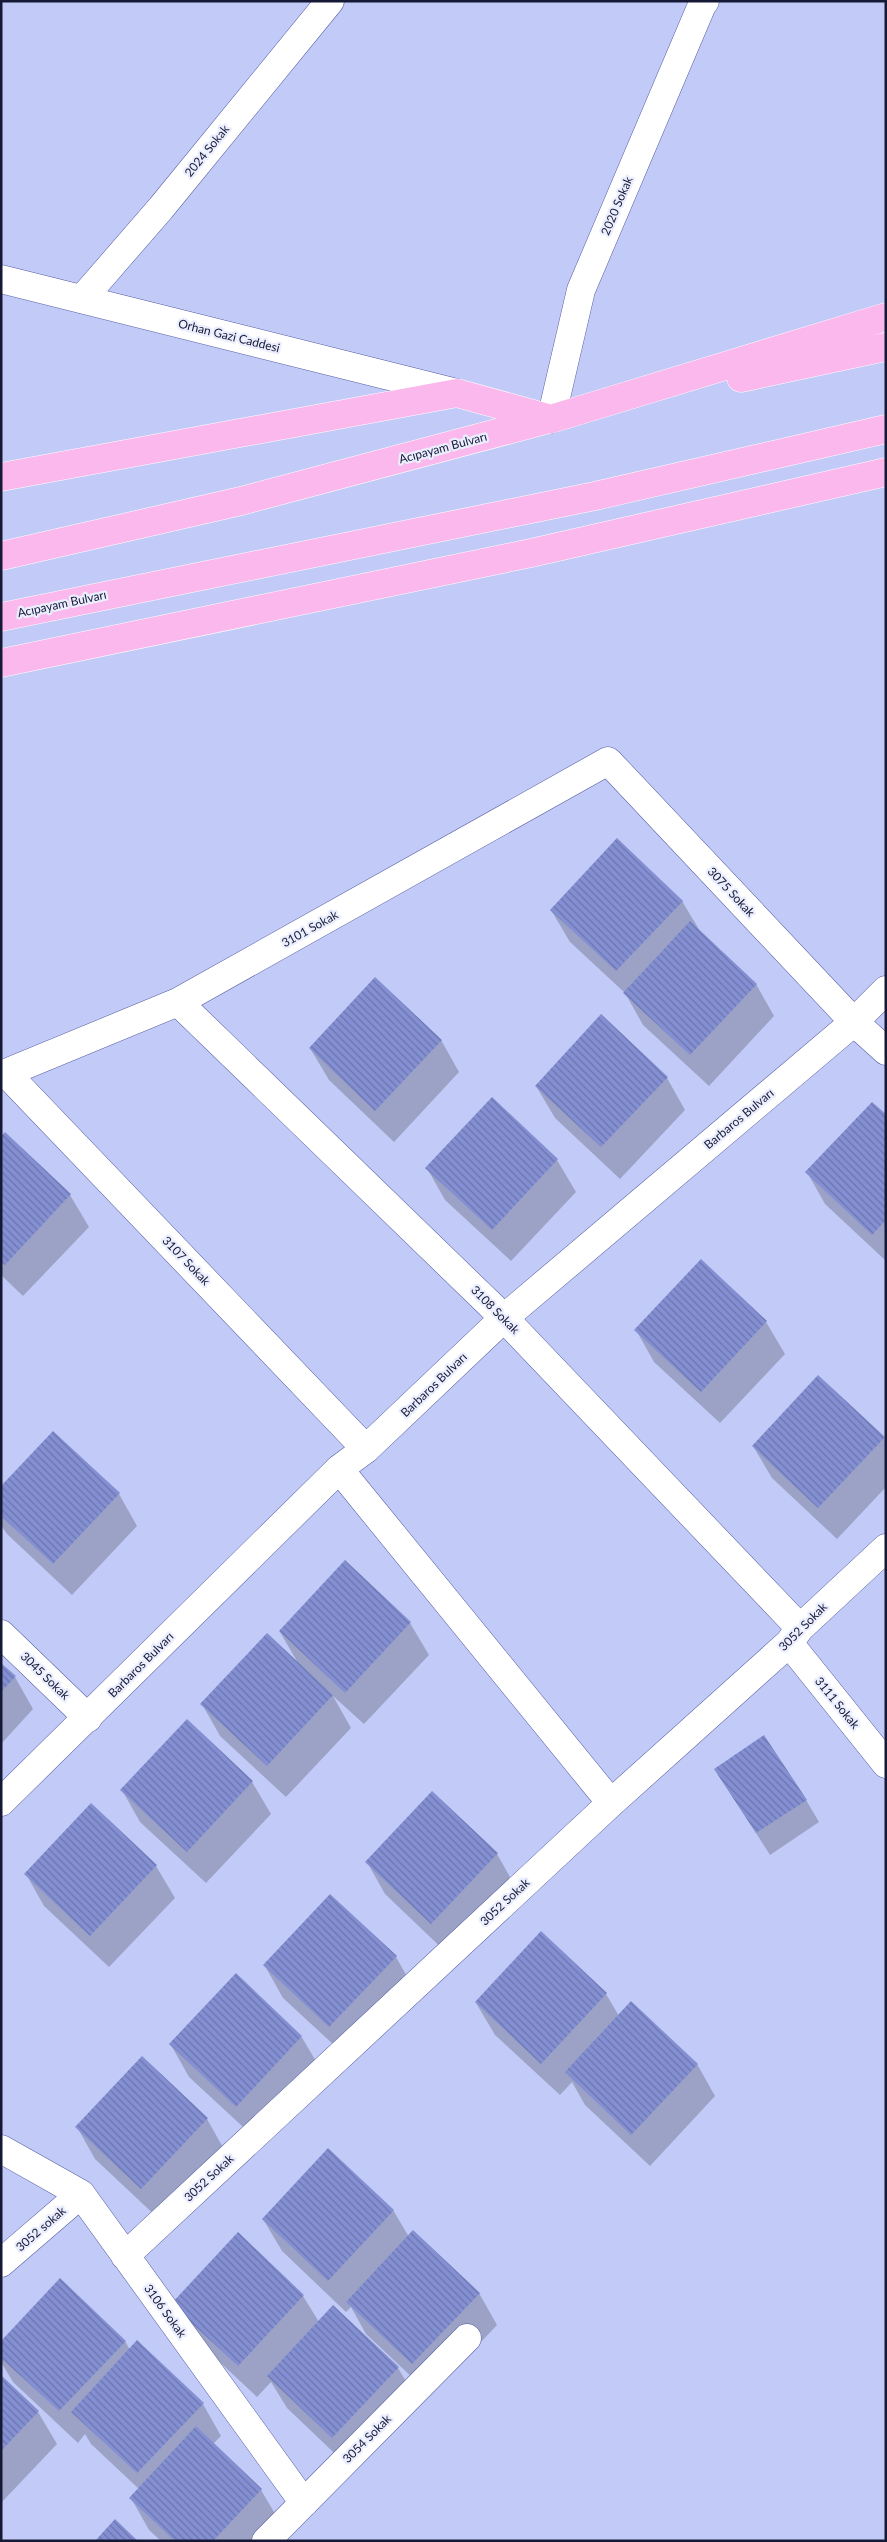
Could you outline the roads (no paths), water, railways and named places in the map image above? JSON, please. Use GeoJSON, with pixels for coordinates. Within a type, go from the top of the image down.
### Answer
{"type":"FeatureCollection","features":[{"type":"Feature","properties":{"kind":"main road"},"geometry":{"type":"LineString","coordinates":[[1,477],[457,393],[551,419],[886,317]]}},
{"type":"Feature","properties":{"kind":"main road","name":"Acıpayam Bulvarı"},"geometry":{"type":"LineString","coordinates":[[1,556],[241,501],[551,419],[886,347]]}},
{"type":"Feature","properties":{"kind":"main road","name":"Acıpayam Bulvarı"},"geometry":{"type":"LineString","coordinates":[[1,616],[595,496],[886,429]]}},
{"type":"Feature","properties":{"kind":"main road"},"geometry":{"type":"LineString","coordinates":[[1,663],[531,553],[886,472]]}},
{"type":"Feature","properties":{"kind":"street","name":"2024 Sokak"},"geometry":{"type":"LineString","coordinates":[[82,299],[161,208],[330,1]]}},
{"type":"Feature","properties":{"kind":"street","name":"2020 Sokak"},"geometry":{"type":"LineString","coordinates":[[551,419],[581,290],[702,2]]}},
{"type":"Feature","properties":{"kind":"street","name":"Orhan Gazi Caddesi"},"geometry":{"type":"LineString","coordinates":[[1,279],[457,393]]}},
{"type":"Feature","properties":{"kind":"street","name":"3101 Sokak"},"geometry":{"type":"LineString","coordinates":[[4,1074],[178,1002],[608,761]]}},
{"type":"Feature","properties":{"kind":"street","name":"3075 Sokak"},"geometry":{"type":"LineString","coordinates":[[608,761],[854,1022],[886,1052]]}},
{"type":"Feature","properties":{"kind":"street","name":"Barbaros Bulvarı"},"geometry":{"type":"LineString","coordinates":[[1,1802],[339,1469],[366,1450],[504,1318],[854,1022],[886,990]]}},
{"type":"Feature","properties":{"kind":"street","name":"3108 Sokak"},"geometry":{"type":"LineString","coordinates":[[178,1002],[504,1318],[795,1636]]}},
{"type":"Feature","properties":{"kind":"street","name":"3107 Sokak"},"geometry":{"type":"LineString","coordinates":[[4,1074],[366,1450]]}},
{"type":"Feature","properties":{"kind":"street"},"geometry":{"type":"LineString","coordinates":[[339,1469],[611,1803]]}},
{"type":"Feature","properties":{"kind":"street","name":"3052 Sokak"},"geometry":{"type":"LineString","coordinates":[[125,2256],[611,1803],[795,1636],[886,1548]]}},
{"type":"Feature","properties":{"kind":"street","name":"3045 Sokak"},"geometry":{"type":"LineString","coordinates":[[1,1634],[88,1718]]}},
{"type":"Feature","properties":{"kind":"street","name":"3111 Sokak"},"geometry":{"type":"LineString","coordinates":[[795,1636],[886,1764]]}},
{"type":"Feature","properties":{"kind":"street","name":"3106 Sokak"},"geometry":{"type":"LineString","coordinates":[[1,2149],[81,2194],[304,2503]]}},
{"type":"Feature","properties":{"kind":"street","name":"3052 sokak"},"geometry":{"type":"LineString","coordinates":[[1,2263],[81,2194]]}},
{"type":"Feature","properties":{"kind":"street","name":"3054 Sokak"},"geometry":{"type":"LineString","coordinates":[[266,2541],[467,2338]]}}]}
